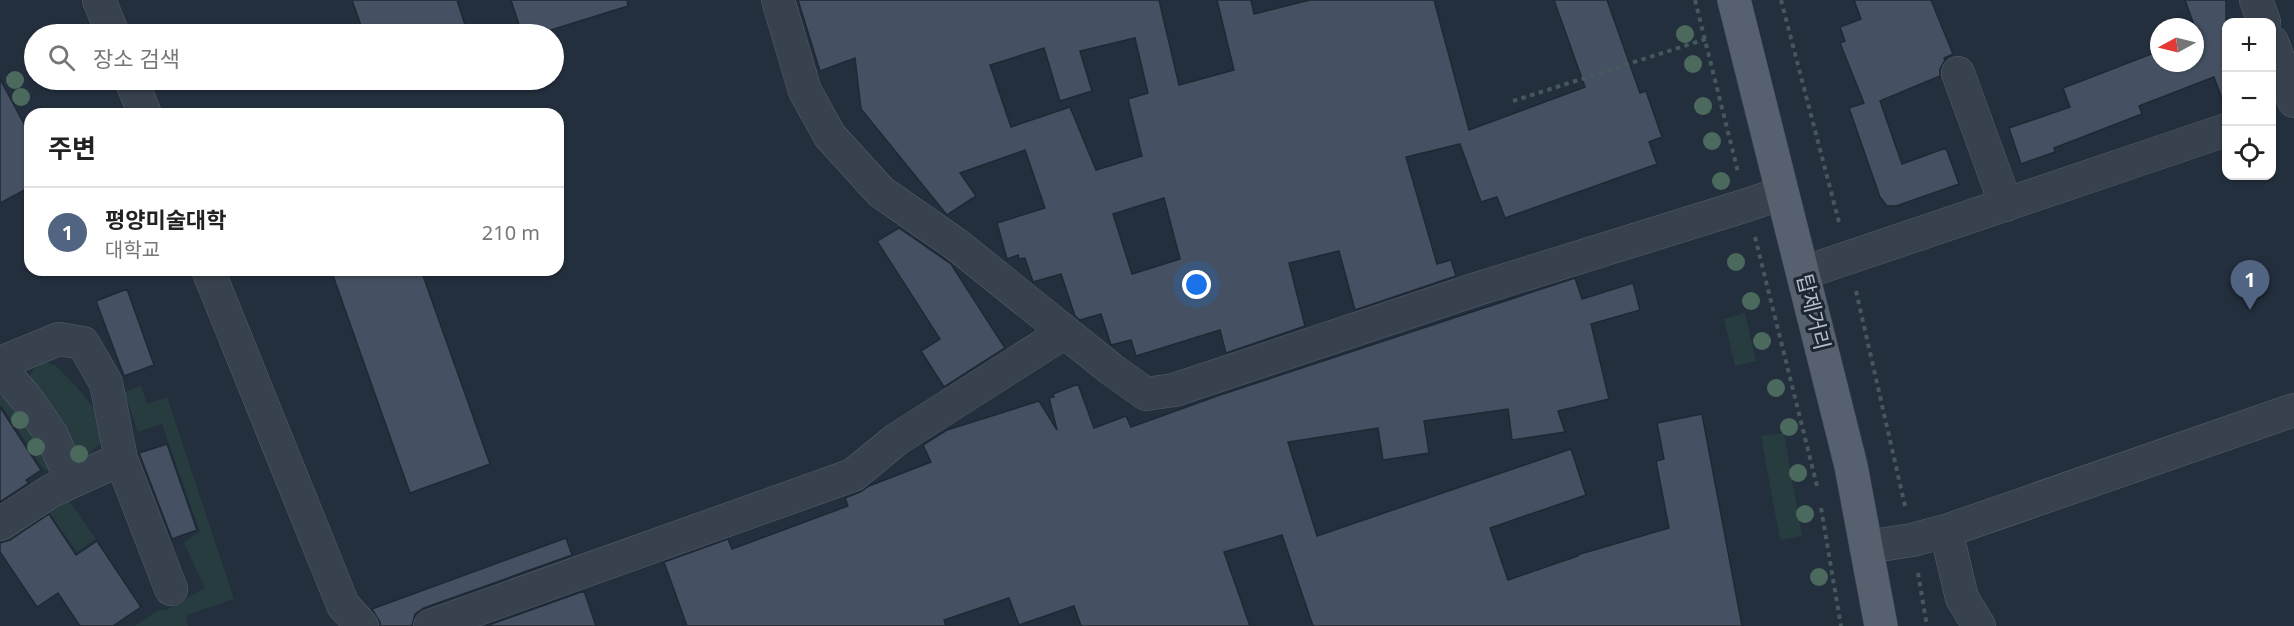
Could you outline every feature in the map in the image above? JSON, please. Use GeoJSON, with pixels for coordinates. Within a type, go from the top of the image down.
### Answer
{"type":"FeatureCollection","features":[{"type":"Feature","properties":{"kind":"main road","name":"탑제거리"},"geometry":{"type":"LineString","coordinates":[[1734,0],[1851,466],[1881,626]]}},
{"type":"Feature","properties":{"kind":"street"},"geometry":{"type":"LineString","coordinates":[[99,0],[109,24]]}},
{"type":"Feature","properties":{"kind":"street"},"geometry":{"type":"LineString","coordinates":[[778,0],[805,91],[830,136],[881,192],[957,246],[1111,369],[1146,394],[1174,390],[1478,289],[1782,193]]}},
{"type":"Feature","properties":{"kind":"street"},"geometry":{"type":"LineString","coordinates":[[2256,0],[2263,18]]}},
{"type":"Feature","properties":{"kind":"street"},"geometry":{"type":"LineString","coordinates":[[2276,55],[2294,101]]}},
{"type":"Feature","properties":{"kind":"street"},"geometry":{"type":"LineString","coordinates":[[1958,73],[2006,205]]}},
{"type":"Feature","properties":{"kind":"street"},"geometry":{"type":"LineString","coordinates":[[135,90],[143,108]]}},
{"type":"Feature","properties":{"kind":"street"},"geometry":{"type":"LineString","coordinates":[[2276,113],[2294,108]]}},
{"type":"Feature","properties":{"kind":"street"},"geometry":{"type":"LineString","coordinates":[[1803,273],[2222,131]]}},
{"type":"Feature","properties":{"kind":"street"},"geometry":{"type":"LineString","coordinates":[[210,276],[343,605],[362,626]]}},
{"type":"Feature","properties":{"kind":"street"},"geometry":{"type":"LineString","coordinates":[[430,626],[853,475],[897,439],[1065,332]]}},
{"type":"Feature","properties":{"kind":"street"},"geometry":{"type":"LineString","coordinates":[[0,363],[58,339],[83,343],[106,383],[122,459],[171,589]]}},
{"type":"Feature","properties":{"kind":"street"},"geometry":{"type":"LineString","coordinates":[[0,368],[26,398],[51,434],[72,481]]}},
{"type":"Feature","properties":{"kind":"street"},"geometry":{"type":"LineString","coordinates":[[1866,547],[1912,540],[1946,531],[2294,410]]}},
{"type":"Feature","properties":{"kind":"street"},"geometry":{"type":"LineString","coordinates":[[0,524],[51,491],[122,459]]}},
{"type":"Feature","properties":{"kind":"street"},"geometry":{"type":"LineString","coordinates":[[1946,531],[1962,598],[1979,626]]}},
{"type":"Feature","properties":{"kind":"path"},"geometry":{"type":"LineString","coordinates":[[1695,0],[1818,490]]}},
{"type":"Feature","properties":{"kind":"path"},"geometry":{"type":"LineString","coordinates":[[1781,0],[1849,257],[1912,540],[1928,626]]}},
{"type":"Feature","properties":{"kind":"path"},"geometry":{"type":"LineString","coordinates":[[1513,101],[1706,39]]}},
{"type":"Feature","properties":{"kind":"path"},"geometry":{"type":"LineString","coordinates":[[1820,501],[1841,626]]}},
{"type":"Feature","properties":{"kind":"green space"},"geometry":{"type":"Polygon","coordinates":[[[1745,313],[1756,361],[1735,366],[1724,319],[1745,313]]]}},
{"type":"Feature","properties":{"kind":"green space"},"geometry":{"type":"Polygon","coordinates":[[[44,362],[55,365],[77,387],[99,415],[101,442],[79,464],[27,379],[34,369],[44,362]]]}},
{"type":"Feature","properties":{"kind":"green space"},"geometry":{"type":"Polygon","coordinates":[[[141,386],[147,404],[167,397],[234,599],[186,615],[188,626],[135,626],[157,611],[166,610],[205,588],[184,543],[200,532],[162,424],[138,432],[124,392],[141,386]]]}},
{"type":"Feature","properties":{"kind":"green space"},"geometry":{"type":"Polygon","coordinates":[[[0,396],[7,398],[39,436],[50,470],[44,470],[0,406],[0,396]]]}},
{"type":"Feature","properties":{"kind":"green space"},"geometry":{"type":"Polygon","coordinates":[[[1784,433],[1802,536],[1780,540],[1761,436],[1784,433]]]}},
{"type":"Feature","properties":{"kind":"green space"},"geometry":{"type":"Polygon","coordinates":[[[53,500],[70,502],[96,539],[77,552],[51,515],[5,545],[0,537],[53,500]]]}},
{"type":"Feature","properties":{"kind":"building"},"geometry":{"type":"Polygon","coordinates":[[[352,0],[457,0],[465,24],[360,24],[352,0]]]}},
{"type":"Feature","properties":{"kind":"building"},"geometry":{"type":"Polygon","coordinates":[[[511,0],[627,0],[628,6],[564,26],[564,24],[519,24],[511,0]]]}},
{"type":"Feature","properties":{"kind":"building"},"geometry":{"type":"Polygon","coordinates":[[[798,0],[1159,0],[1179,85],[1234,70],[1217,0],[1251,0],[1254,14],[1310,0],[1434,0],[1469,130],[1585,87],[1554,0],[1607,0],[1640,93],[1646,91],[1662,137],[1649,142],[1657,164],[1505,218],[1497,197],[1481,202],[1460,144],[1406,157],[1437,264],[1451,260],[1456,276],[1355,310],[1339,251],[1289,263],[1305,326],[1226,353],[1220,330],[1136,356],[1131,340],[1111,345],[1101,314],[1080,320],[1075,316],[1061,274],[1033,282],[1025,258],[1019,259],[1018,255],[1007,259],[997,223],[1045,208],[1025,150],[960,173],[976,196],[947,215],[861,109],[855,58],[820,71],[798,0]],[[1135,38],[1080,51],[1092,91],[1060,101],[1044,48],[990,65],[1011,127],[1070,107],[1096,170],[1142,156],[1128,99],[1148,93],[1135,38]],[[1164,198],[1113,214],[1132,274],[1180,259],[1164,198]]]}},
{"type":"Feature","properties":{"kind":"building"},"geometry":{"type":"Polygon","coordinates":[[[1854,0],[1931,0],[1953,54],[1944,58],[1940,76],[1880,101],[1902,164],[1946,148],[1959,184],[1896,206],[1887,206],[1880,197],[1849,108],[1864,103],[1840,43],[1845,41],[1840,27],[1861,19],[1854,0]]]}},
{"type":"Feature","properties":{"kind":"building"},"geometry":{"type":"Polygon","coordinates":[[[2185,0],[2226,0],[2226,18],[2222,18],[2222,99],[2214,77],[2139,106],[2142,114],[2054,148],[2055,152],[2021,164],[2009,128],[2070,107],[2063,88],[2150,54],[2150,72],[2204,72],[2204,18],[2192,18],[2185,0]]]}},
{"type":"Feature","properties":{"kind":"building"},"geometry":{"type":"Polygon","coordinates":[[[0,79],[24,124],[24,190],[0,203],[0,79]]]}},
{"type":"Feature","properties":{"kind":"building"},"geometry":{"type":"Polygon","coordinates":[[[899,228],[951,264],[1005,348],[944,387],[921,351],[940,339],[877,241],[899,228]]]}},
{"type":"Feature","properties":{"kind":"building"},"geometry":{"type":"Polygon","coordinates":[[[333,276],[423,276],[490,464],[410,493],[333,276]]]}},
{"type":"Feature","properties":{"kind":"building"},"geometry":{"type":"Polygon","coordinates":[[[1575,278],[1582,299],[1633,283],[1640,310],[1591,324],[1609,399],[1558,411],[1565,432],[1512,440],[1508,409],[1424,421],[1429,453],[1383,460],[1378,428],[1288,442],[1317,536],[1571,449],[1586,495],[1490,528],[1508,580],[1577,555],[1669,528],[1656,461],[1664,459],[1657,423],[1702,414],[1742,626],[1313,626],[1282,535],[1224,552],[1250,626],[1081,626],[1074,606],[1019,625],[1009,598],[944,620],[946,626],[687,626],[664,562],[728,539],[732,549],[848,506],[845,498],[869,486],[931,462],[923,445],[947,430],[1039,401],[1057,430],[1049,398],[1054,397],[1053,394],[1078,384],[1094,428],[1126,416],[1131,427],[1220,395],[1575,278]]]}},
{"type":"Feature","properties":{"kind":"building"},"geometry":{"type":"Polygon","coordinates":[[[127,289],[154,365],[124,376],[96,301],[127,289]]]}},
{"type":"Feature","properties":{"kind":"building"},"geometry":{"type":"Polygon","coordinates":[[[0,407],[41,470],[26,480],[29,483],[0,502],[0,407]]]}},
{"type":"Feature","properties":{"kind":"building"},"geometry":{"type":"Polygon","coordinates":[[[167,444],[197,530],[172,539],[139,453],[167,444]]]}},
{"type":"Feature","properties":{"kind":"building"},"geometry":{"type":"Polygon","coordinates":[[[49,514],[76,555],[97,541],[141,607],[113,626],[80,626],[58,593],[37,607],[0,552],[0,543],[10,540],[49,514]]]}},
{"type":"Feature","properties":{"kind":"building"},"geometry":{"type":"Polygon","coordinates":[[[566,538],[572,555],[424,608],[415,614],[412,626],[380,626],[372,609],[566,538]]]}},
{"type":"Feature","properties":{"kind":"building"},"geometry":{"type":"Polygon","coordinates":[[[584,591],[596,626],[486,626],[584,591]]]}},
{"type":"Feature","properties":{"kind":"place","name":"평양미술대학"},"geometry":{"type":"Point","coordinates":[2250,310]}}]}
